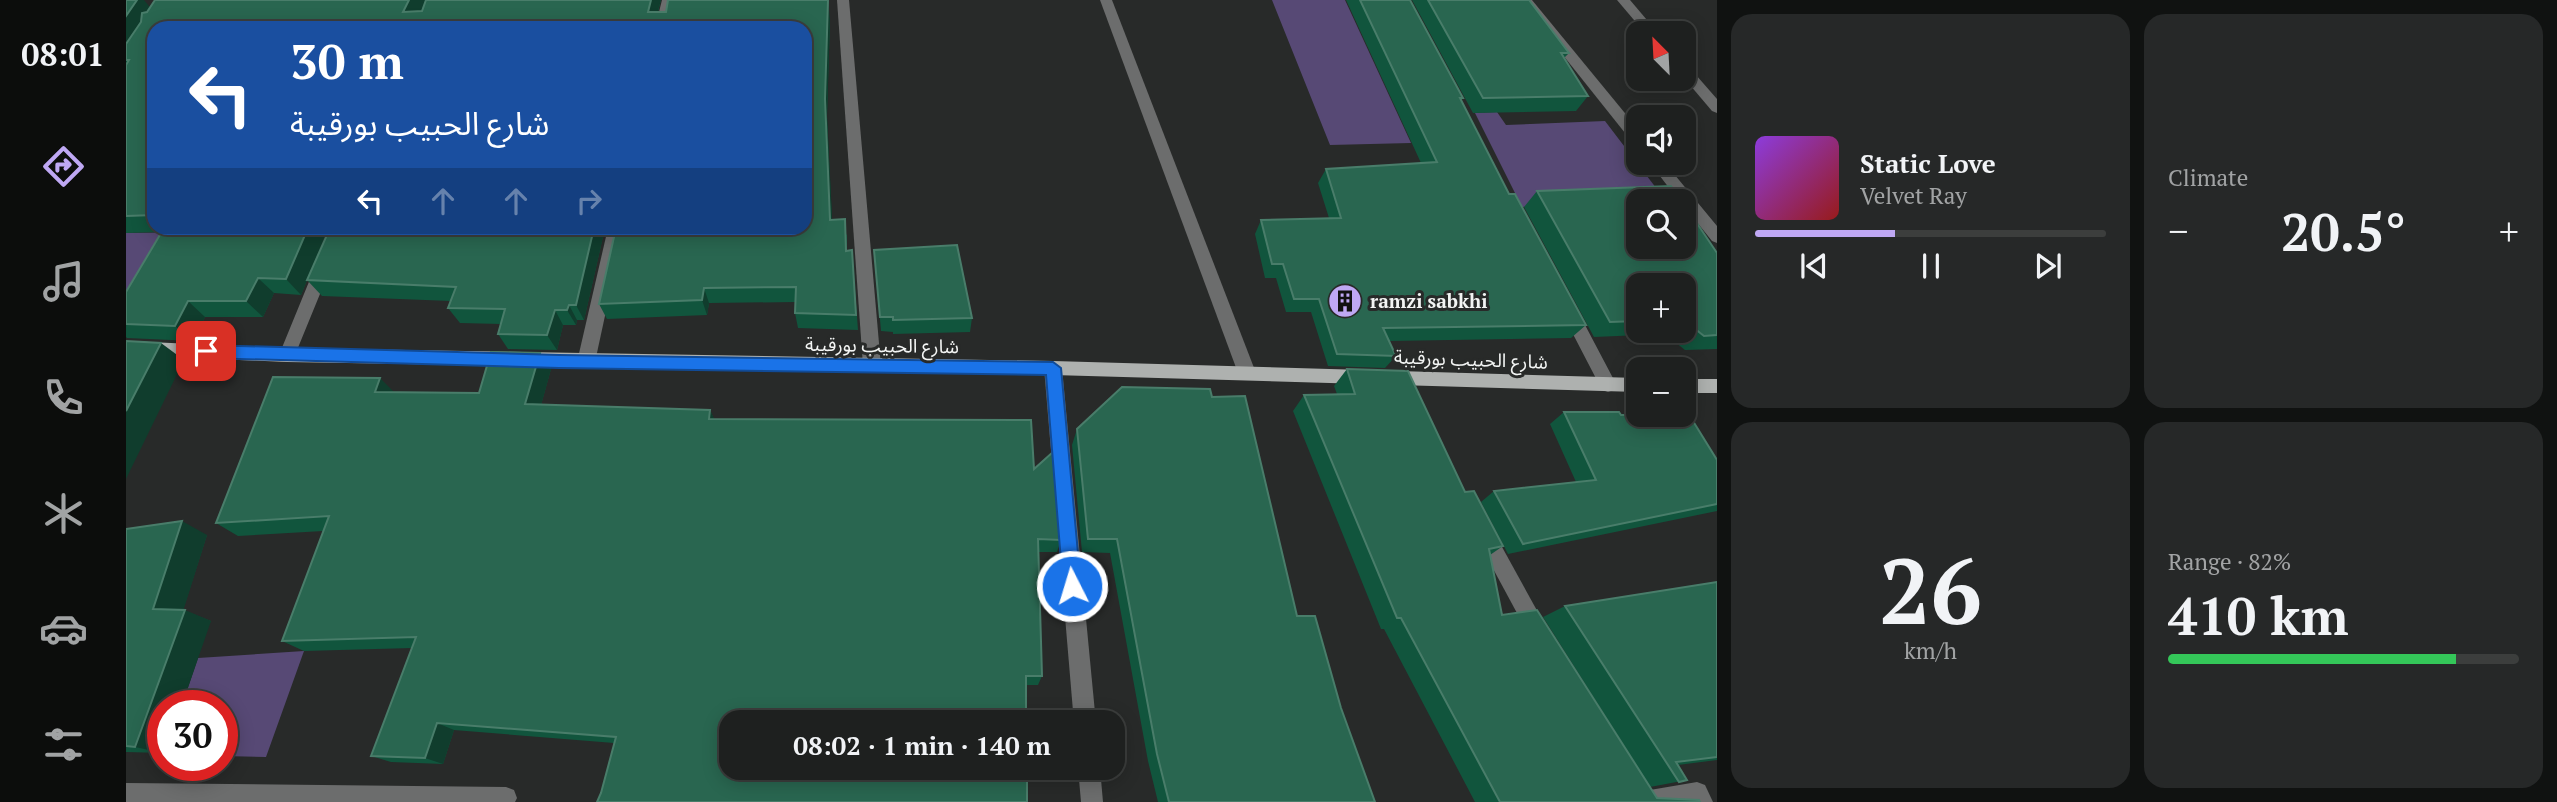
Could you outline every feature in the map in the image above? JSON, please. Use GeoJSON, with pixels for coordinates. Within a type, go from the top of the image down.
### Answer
{"type":"FeatureCollection","features":[{"type":"Feature","properties":{"kind":"main road","name":"شارع الحبيب بورقيبة"},"geometry":{"type":"LineString","coordinates":[[126,348],[287,355],[1053,368],[1626,385]]}},
{"type":"Feature","properties":{"kind":"main road"},"geometry":{"type":"LineString","coordinates":[[1696,386],[1717,386]]}},
{"type":"Feature","properties":{"kind":"street"},"geometry":{"type":"LineString","coordinates":[[664,21],[668,0]]}},
{"type":"Feature","properties":{"kind":"street"},"geometry":{"type":"LineString","coordinates":[[842,0],[872,366]]}},
{"type":"Feature","properties":{"kind":"street"},"geometry":{"type":"LineString","coordinates":[[1106,0],[1247,373]]}},
{"type":"Feature","properties":{"kind":"street"},"geometry":{"type":"LineString","coordinates":[[1525,0],[1626,124]]}},
{"type":"Feature","properties":{"kind":"street"},"geometry":{"type":"LineString","coordinates":[[1623,0],[1641,21]]}},
{"type":"Feature","properties":{"kind":"street"},"geometry":{"type":"LineString","coordinates":[[1696,84],[1717,108]]}},
{"type":"Feature","properties":{"kind":"street"},"geometry":{"type":"LineString","coordinates":[[1667,175],[1717,237]]}},
{"type":"Feature","properties":{"kind":"street"},"geometry":{"type":"LineString","coordinates":[[287,355],[337,235]]}},
{"type":"Feature","properties":{"kind":"street"},"geometry":{"type":"LineString","coordinates":[[586,362],[614,235]]}},
{"type":"Feature","properties":{"kind":"street"},"geometry":{"type":"LineString","coordinates":[[1563,300],[1608,385]]}},
{"type":"Feature","properties":{"kind":"street"},"geometry":{"type":"LineString","coordinates":[[1053,368],[1084,710]]}},
{"type":"Feature","properties":{"kind":"street"},"geometry":{"type":"LineString","coordinates":[[1404,378],[1417,402]]}},
{"type":"Feature","properties":{"kind":"street"},"geometry":{"type":"LineString","coordinates":[[1474,512],[1524,610],[1545,644]]}},
{"type":"Feature","properties":{"kind":"street"},"geometry":{"type":"LineString","coordinates":[[1090,780],[1092,802]]}},
{"type":"Feature","properties":{"kind":"street"},"geometry":{"type":"LineString","coordinates":[[1641,798],[1697,793],[1702,802]]}},
{"type":"Feature","properties":{"kind":"street"},"geometry":{"type":"LineString","coordinates":[[126,794],[506,798]]}},
{"type":"Feature","properties":{"kind":"shaded area"},"geometry":{"type":"Polygon","coordinates":[[[1272,0],[1345,0],[1411,143],[1330,145],[1272,0]]]}},
{"type":"Feature","properties":{"kind":"shaded area"},"geometry":{"type":"Polygon","coordinates":[[[1497,112],[1506,125],[1605,121],[1626,149],[1626,175],[1646,175],[1657,189],[1626,189],[1626,203],[1522,207],[1475,113],[1497,112]]]}},
{"type":"Feature","properties":{"kind":"shaded area"},"geometry":{"type":"Polygon","coordinates":[[[126,233],[186,235],[126,316],[126,233]]]}},
{"type":"Feature","properties":{"kind":"shaded area"},"geometry":{"type":"Polygon","coordinates":[[[304,651],[266,757],[238,756],[238,690],[187,690],[198,658],[304,651]]]}},
{"type":"Feature","properties":{"kind":"building"},"geometry":{"type":"Polygon","coordinates":[[[126,0],[137,0],[126,16],[126,0]]]}},
{"type":"Feature","properties":{"kind":"building"},"geometry":{"type":"Polygon","coordinates":[[[155,0],[409,0],[403,12],[422,11],[426,0],[651,0],[648,12],[666,12],[668,0],[828,0],[825,99],[830,220],[845,219],[846,251],[852,250],[856,315],[795,313],[796,287],[704,288],[702,300],[599,304],[614,235],[812,235],[812,21],[147,21],[147,215],[126,216],[126,65],[129,60],[126,60],[126,44],[141,22],[142,13],[147,12],[155,0]]]}},
{"type":"Feature","properties":{"kind":"building"},"geometry":{"type":"Polygon","coordinates":[[[1360,0],[1410,0],[1463,98],[1460,98],[1509,194],[1515,194],[1586,325],[1383,328],[1396,356],[1337,354],[1319,299],[1294,299],[1283,264],[1272,264],[1261,220],[1341,218],[1326,169],[1437,162],[1360,0]]]}},
{"type":"Feature","properties":{"kind":"building"},"geometry":{"type":"Polygon","coordinates":[[[1428,0],[1529,0],[1569,53],[1561,53],[1588,96],[1483,98],[1428,0]]]}},
{"type":"Feature","properties":{"kind":"building"},"geometry":{"type":"Polygon","coordinates":[[[1671,186],[1673,189],[1626,189],[1626,259],[1696,259],[1696,222],[1717,253],[1717,335],[1704,336],[1696,330],[1696,273],[1626,273],[1626,321],[1610,322],[1537,191],[1671,186]]]}},
{"type":"Feature","properties":{"kind":"building"},"geometry":{"type":"Polygon","coordinates":[[[160,235],[305,235],[286,279],[258,278],[246,301],[188,301],[175,326],[126,324],[126,292],[160,235]]]}},
{"type":"Feature","properties":{"kind":"building"},"geometry":{"type":"Polygon","coordinates":[[[327,235],[592,235],[576,305],[569,305],[567,310],[555,310],[547,335],[498,334],[505,309],[448,308],[456,287],[307,280],[327,235]]]}},
{"type":"Feature","properties":{"kind":"building"},"geometry":{"type":"Polygon","coordinates":[[[957,245],[972,318],[893,320],[893,317],[880,317],[874,250],[957,245]]]}},
{"type":"Feature","properties":{"kind":"building"},"geometry":{"type":"Polygon","coordinates":[[[126,341],[161,343],[126,411],[126,341]]]}},
{"type":"Feature","properties":{"kind":"building"},"geometry":{"type":"Polygon","coordinates":[[[491,352],[540,353],[525,404],[710,410],[709,419],[1031,420],[1034,469],[1054,451],[1061,540],[1038,539],[1042,676],[1026,676],[1026,710],[719,710],[719,780],[1027,780],[1027,802],[597,802],[616,737],[437,723],[425,758],[371,756],[416,637],[282,641],[329,516],[216,523],[273,377],[380,378],[375,392],[479,393],[491,352]]]}},
{"type":"Feature","properties":{"kind":"building"},"geometry":{"type":"Polygon","coordinates":[[[1347,369],[1408,371],[1465,492],[1474,491],[1503,546],[1489,549],[1502,615],[1537,610],[1657,798],[1700,802],[1500,802],[1401,618],[1397,618],[1304,395],[1355,394],[1347,369]]]}},
{"type":"Feature","properties":{"kind":"building"},"geometry":{"type":"Polygon","coordinates":[[[1122,387],[1210,389],[1212,397],[1245,396],[1297,616],[1315,616],[1341,708],[1375,802],[1169,802],[1157,754],[1117,539],[1088,539],[1077,429],[1122,387]]]}},
{"type":"Feature","properties":{"kind":"building"},"geometry":{"type":"Polygon","coordinates":[[[1564,412],[1619,412],[1626,415],[1626,427],[1696,426],[1717,460],[1717,504],[1523,544],[1494,491],[1596,480],[1564,412]]]}},
{"type":"Feature","properties":{"kind":"building"},"geometry":{"type":"Polygon","coordinates":[[[182,521],[153,609],[185,610],[156,690],[147,690],[147,714],[135,747],[126,746],[126,529],[182,521]]]}},
{"type":"Feature","properties":{"kind":"building"},"geometry":{"type":"Polygon","coordinates":[[[1717,582],[1717,757],[1676,762],[1687,780],[1679,782],[1565,606],[1717,582]]]}},
{"type":"Feature","properties":{"kind":"place","name":"ramzi sabkhi"},"geometry":{"type":"Point","coordinates":[1345,301]}},
{"type":"Feature","properties":{"kind":"route"},"geometry":{"type":"LineString","coordinates":[[206,351],[559,361],[1053,368],[1072,586]]}}]}
